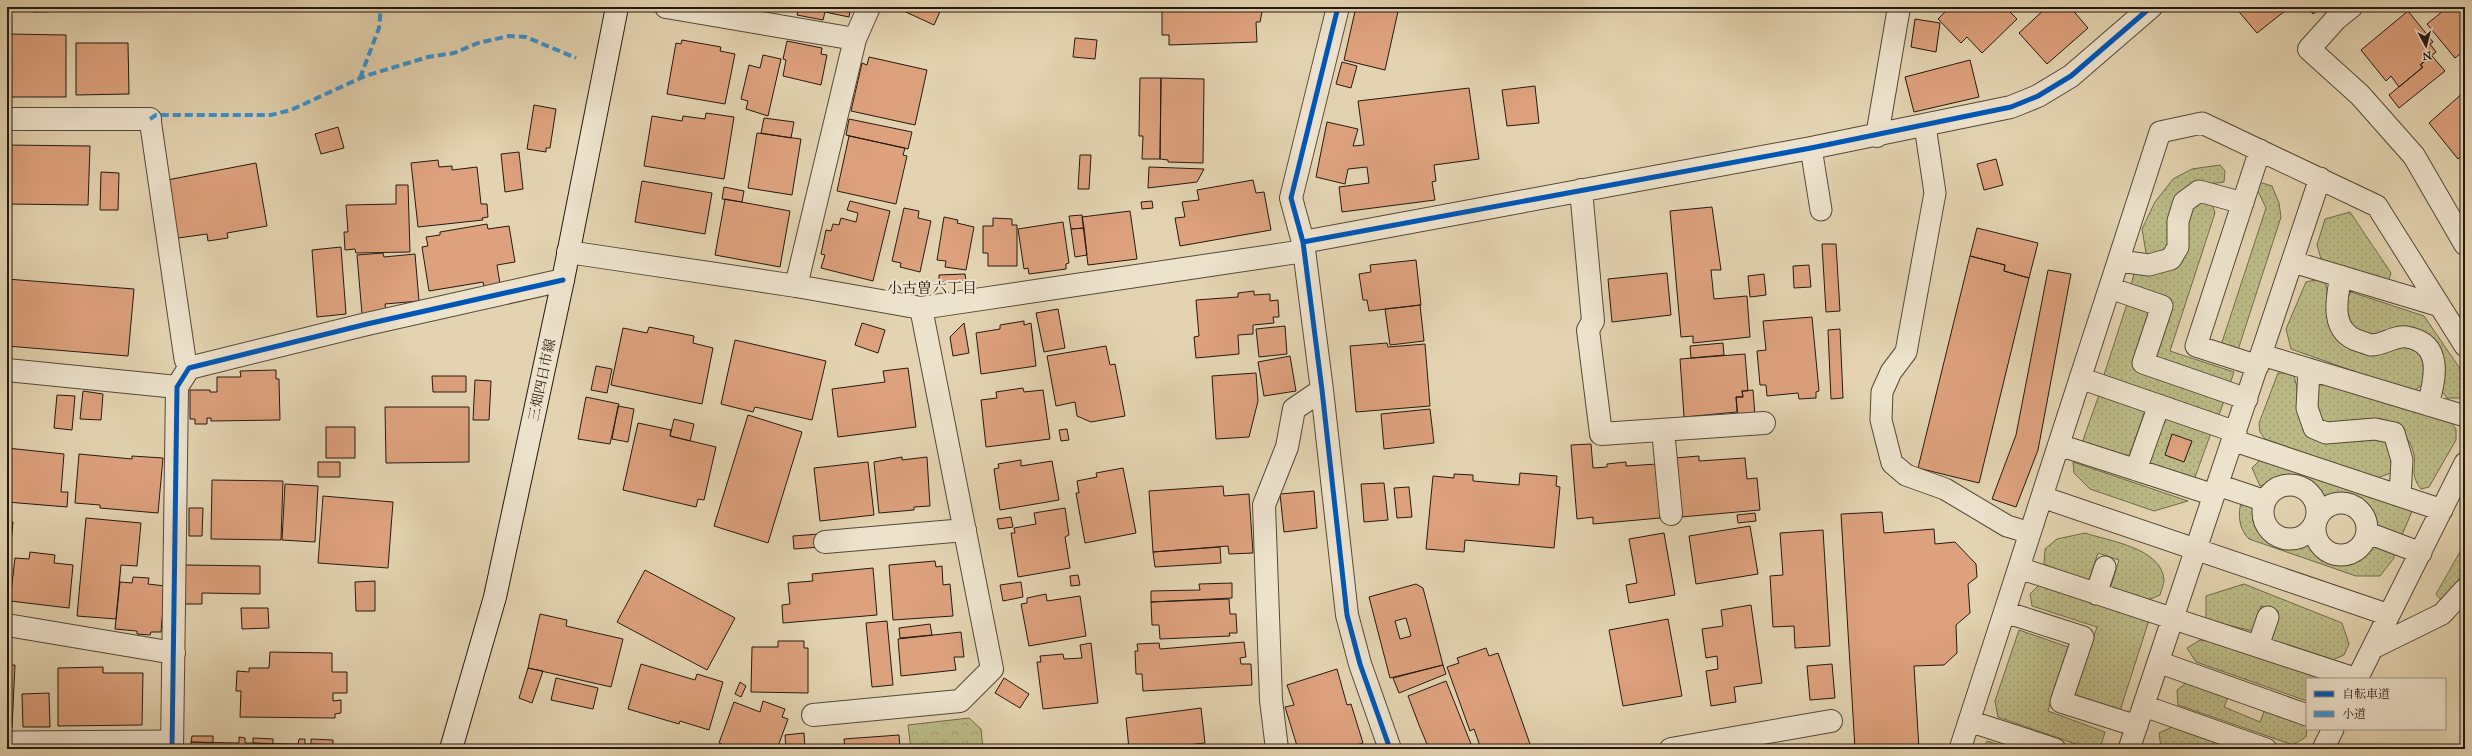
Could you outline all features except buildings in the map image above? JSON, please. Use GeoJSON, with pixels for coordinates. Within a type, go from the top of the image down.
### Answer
{"type":"FeatureCollection","features":[{"type":"Feature","properties":{"kind":"street","name":"三畑四日市線"},"geometry":{"type":"LineString","coordinates":[[451,749],[495,597],[563,280],[617,7]]}},
{"type":"Feature","properties":{"kind":"street"},"geometry":{"type":"LineString","coordinates":[[666,7],[855,39]]}},
{"type":"Feature","properties":{"kind":"street"},"geometry":{"type":"LineString","coordinates":[[796,286],[855,39],[869,7]]}},
{"type":"Feature","properties":{"kind":"street"},"geometry":{"type":"LineString","coordinates":[[1338,7],[1291,198],[1303,246],[1322,390],[1347,615],[1360,664],[1390,749]]}},
{"type":"Feature","properties":{"kind":"street"},"geometry":{"type":"LineString","coordinates":[[1877,136],[1898,7]]}},
{"type":"Feature","properties":{"kind":"street"},"geometry":{"type":"LineString","coordinates":[[568,252],[796,286],[921,308],[1303,246],[1581,190],[1877,136],[2011,107],[2038,96],[2071,76],[2151,7]]}},
{"type":"Feature","properties":{"kind":"street"},"geometry":{"type":"LineString","coordinates":[[2351,7],[2336,19],[2310,49],[2360,95],[2414,156],[2465,244]]}},
{"type":"Feature","properties":{"kind":"street"},"geometry":{"type":"LineString","coordinates":[[7,119],[150,120]]}},
{"type":"Feature","properties":{"kind":"street"},"geometry":{"type":"LineString","coordinates":[[1581,190],[1593,321],[1588,330],[1601,434],[1764,423]]}},
{"type":"Feature","properties":{"kind":"street"},"geometry":{"type":"LineString","coordinates":[[172,745],[177,387],[190,368],[367,324],[563,280]]}},
{"type":"Feature","properties":{"kind":"street"},"geometry":{"type":"LineString","coordinates":[[813,715],[960,701],[992,669],[921,308]]}},
{"type":"Feature","properties":{"kind":"street"},"geometry":{"type":"LineString","coordinates":[[7,370],[177,387]]}},
{"type":"Feature","properties":{"kind":"street"},"geometry":{"type":"LineString","coordinates":[[1277,749],[1271,700],[1264,505],[1287,447],[1294,409],[1322,390]]}},
{"type":"Feature","properties":{"kind":"street"},"geometry":{"type":"LineString","coordinates":[[1663,430],[1671,514]]}},
{"type":"Feature","properties":{"kind":"street"},"geometry":{"type":"LineString","coordinates":[[825,542],[965,530]]}},
{"type":"Feature","properties":{"kind":"street"},"geometry":{"type":"LineString","coordinates":[[7,625],[174,653]]}},
{"type":"Feature","properties":{"kind":"street"},"geometry":{"type":"LineString","coordinates":[[1671,749],[1831,721]]}},
{"type":"Feature","properties":{"kind":"lane"},"geometry":{"type":"LineString","coordinates":[[150,120],[185,359],[190,368]]}},
{"type":"Feature","properties":{"kind":"lane"},"geometry":{"type":"LineString","coordinates":[[1960,749],[2160,132],[2202,123],[2377,206],[2465,346]]}},
{"type":"Feature","properties":{"kind":"lane"},"geometry":{"type":"LineString","coordinates":[[1925,126],[1935,193],[1906,352],[1891,372],[1882,392],[1881,420],[1887,445],[1892,463],[1906,475],[1945,489],[2006,526],[2030,532]]}},
{"type":"Feature","properties":{"kind":"lane"},"geometry":{"type":"LineString","coordinates":[[1811,148],[1821,210]]}},
{"type":"Feature","properties":{"kind":"lane"},"geometry":{"type":"LineString","coordinates":[[2260,150],[2196,346],[2260,361],[2309,369],[2465,416]]}},
{"type":"Feature","properties":{"kind":"lane"},"geometry":{"type":"LineString","coordinates":[[2129,749],[2320,178]]}},
{"type":"Feature","properties":{"kind":"lane"},"geometry":{"type":"LineString","coordinates":[[2119,260],[2149,265],[2171,259],[2178,247],[2178,222],[2184,202],[2199,191],[2243,203]]}},
{"type":"Feature","properties":{"kind":"lane"},"geometry":{"type":"LineString","coordinates":[[2293,262],[2440,306]]}},
{"type":"Feature","properties":{"kind":"lane"},"geometry":{"type":"LineString","coordinates":[[2341,276],[2336,301],[2338,324],[2349,338],[2371,345],[2406,337],[2425,345],[2434,360],[2435,379],[2428,405]]}},
{"type":"Feature","properties":{"kind":"lane"},"geometry":{"type":"LineString","coordinates":[[2110,288],[2162,306],[2143,363],[2247,399]]}},
{"type":"Feature","properties":{"kind":"lane"},"geometry":{"type":"LineString","coordinates":[[2309,369],[2307,408],[2314,428],[2326,433],[2375,429],[2394,433],[2402,460],[2400,496]]}},
{"type":"Feature","properties":{"kind":"lane"},"geometry":{"type":"LineString","coordinates":[[2080,378],[2159,405],[2234,436],[2442,510]]}},
{"type":"Feature","properties":{"kind":"lane"},"geometry":{"type":"LineString","coordinates":[[2136,470],[2159,405]]}},
{"type":"Feature","properties":{"kind":"lane"},"geometry":{"type":"LineString","coordinates":[[2059,445],[2136,470],[2265,501]]}},
{"type":"Feature","properties":{"kind":"lane"},"geometry":{"type":"LineString","coordinates":[[2358,678],[2465,464]]}},
{"type":"Feature","properties":{"kind":"lane"},"geometry":{"type":"LineString","coordinates":[[2265,501],[2262,511],[2264,522],[2270,530],[2278,536],[2290,539],[2301,537],[2310,531],[2316,521],[2323,510],[2335,503],[2348,503],[2360,509],[2367,520],[2368,533],[2364,544],[2355,551],[2345,555],[2334,554],[2325,549],[2318,542],[2315,531],[2316,521],[2317,507],[2311,494],[2300,486],[2286,484],[2273,490],[2265,501]]}},
{"type":"Feature","properties":{"kind":"lane"},"geometry":{"type":"LineString","coordinates":[[2042,497],[2389,615]]}},
{"type":"Feature","properties":{"kind":"lane"},"geometry":{"type":"LineString","coordinates":[[2368,533],[2421,553]]}},
{"type":"Feature","properties":{"kind":"lane"},"geometry":{"type":"LineString","coordinates":[[2096,594],[2105,567]]}},
{"type":"Feature","properties":{"kind":"lane"},"geometry":{"type":"LineString","coordinates":[[2019,568],[2354,678]]}},
{"type":"Feature","properties":{"kind":"lane"},"geometry":{"type":"LineString","coordinates":[[2373,648],[2442,614],[2465,590]]}},
{"type":"Feature","properties":{"kind":"lane"},"geometry":{"type":"LineString","coordinates":[[2005,612],[2083,637],[2061,702],[2137,726]]}},
{"type":"Feature","properties":{"kind":"lane"},"geometry":{"type":"LineString","coordinates":[[2258,646],[2268,617]]}},
{"type":"Feature","properties":{"kind":"lane"},"geometry":{"type":"LineString","coordinates":[[2158,662],[2306,715]]}},
{"type":"Feature","properties":{"kind":"lane"},"geometry":{"type":"LineString","coordinates":[[2144,706],[2266,749]]}},
{"type":"Feature","properties":{"kind":"lane"},"geometry":{"type":"LineString","coordinates":[[1969,721],[2055,749]]}},
{"type":"Feature","properties":{"kind":"lane"},"geometry":{"type":"LineString","coordinates":[[2323,749],[2332,730]]}},
{"type":"Feature","properties":{"kind":"lane"},"geometry":{"type":"LineString","coordinates":[[7,742],[172,745]]}},
{"type":"Feature","properties":{"kind":"green space"},"geometry":{"type":"Polygon","coordinates":[[[2220,165],[2225,171],[2224,182],[2188,187],[2168,256],[2147,259],[2142,229],[2155,202],[2173,179],[2192,169],[2220,165]]]}},
{"type":"Feature","properties":{"kind":"green space"},"geometry":{"type":"Polygon","coordinates":[[[2259,182],[2272,186],[2279,203],[2281,217],[2238,350],[2226,350],[2222,342],[2266,208],[2256,187],[2259,182]]]}},
{"type":"Feature","properties":{"kind":"green space"},"geometry":{"type":"Polygon","coordinates":[[[2194,198],[2211,200],[2215,213],[2170,351],[2234,372],[2229,387],[2149,361],[2169,301],[2130,289],[2135,270],[2173,264],[2194,198]]]}},
{"type":"Feature","properties":{"kind":"green space"},"geometry":{"type":"Polygon","coordinates":[[[2350,212],[2391,273],[2388,282],[2321,259],[2317,245],[2325,219],[2350,212]]]}},
{"type":"Feature","properties":{"kind":"green space"},"geometry":{"type":"Polygon","coordinates":[[[2324,278],[2327,290],[2328,324],[2337,337],[2351,349],[2360,351],[2406,345],[2425,358],[2423,384],[2413,392],[2291,349],[2286,329],[2306,282],[2324,278]]]}},
{"type":"Feature","properties":{"kind":"green space"},"geometry":{"type":"Polygon","coordinates":[[[2351,292],[2424,316],[2465,376],[2465,398],[2447,398],[2442,391],[2440,351],[2361,337],[2346,323],[2344,304],[2351,292]]]}},
{"type":"Feature","properties":{"kind":"green space"},"geometry":{"type":"Polygon","coordinates":[[[2127,304],[2154,312],[2136,370],[2225,398],[2219,415],[2103,378],[2127,304]]]}},
{"type":"Feature","properties":{"kind":"green space"},"geometry":{"type":"Polygon","coordinates":[[[2278,373],[2293,373],[2297,387],[2297,407],[2304,428],[2382,438],[2392,447],[2394,472],[2377,478],[2265,439],[2260,432],[2259,423],[2278,373]]]}},
{"type":"Feature","properties":{"kind":"green space"},"geometry":{"type":"Polygon","coordinates":[[[2328,384],[2449,420],[2456,429],[2456,440],[2429,487],[2421,489],[2417,483],[2414,474],[2415,461],[2413,451],[2405,436],[2397,427],[2382,419],[2355,421],[2327,426],[2320,421],[2315,392],[2319,385],[2328,384]]]}},
{"type":"Feature","properties":{"kind":"green space"},"geometry":{"type":"Polygon","coordinates":[[[2100,392],[2146,408],[2128,459],[2082,443],[2100,392]]]}},
{"type":"Feature","properties":{"kind":"green space"},"geometry":{"type":"Polygon","coordinates":[[[2162,417],[2211,433],[2194,480],[2146,463],[2162,417]]]}},
{"type":"Feature","properties":{"kind":"green space"},"geometry":{"type":"Polygon","coordinates":[[[2262,458],[2413,509],[2402,535],[2375,527],[2372,509],[2366,504],[2354,499],[2343,497],[2322,499],[2314,487],[2304,480],[2270,483],[2260,486],[2252,468],[2262,458]]]}},
{"type":"Feature","properties":{"kind":"green space"},"geometry":{"type":"Polygon","coordinates":[[[2073,462],[2188,501],[2154,511],[2090,489],[2074,473],[2073,462]]]}},
{"type":"Feature","properties":{"kind":"green space"},"geometry":{"type":"Polygon","coordinates":[[[2242,500],[2258,507],[2263,529],[2273,540],[2288,542],[2310,540],[2317,554],[2340,560],[2358,554],[2372,543],[2394,551],[2394,558],[2380,576],[2356,576],[2249,539],[2243,531],[2239,516],[2242,500]]]}},
{"type":"Feature","properties":{"kind":"green space"},"geometry":{"type":"Polygon","coordinates":[[[2085,533],[2133,548],[2154,560],[2161,569],[2164,580],[2160,595],[2146,601],[2110,589],[2119,560],[2098,553],[2088,583],[2044,564],[2045,549],[2057,539],[2085,533]]]}},
{"type":"Feature","properties":{"kind":"green space"},"geometry":{"type":"Polygon","coordinates":[[[2465,543],[2465,572],[2450,598],[2440,599],[2436,594],[2465,543]]]}},
{"type":"Feature","properties":{"kind":"green space"},"geometry":{"type":"Polygon","coordinates":[[[2244,584],[2342,623],[2349,644],[2344,655],[2330,661],[2270,639],[2278,611],[2261,606],[2253,631],[2206,620],[2206,596],[2244,584]]]}},
{"type":"Feature","properties":{"kind":"green space"},"geometry":{"type":"Polygon","coordinates":[[[2039,585],[2149,620],[2120,711],[2074,696],[2097,627],[2032,606],[2030,594],[2039,585]]]}},
{"type":"Feature","properties":{"kind":"green space"},"geometry":{"type":"Polygon","coordinates":[[[2019,630],[2068,647],[2048,711],[2105,732],[2100,749],[2090,749],[1998,717],[1995,701],[2019,630]]]}},
{"type":"Feature","properties":{"kind":"green space"},"geometry":{"type":"Polygon","coordinates":[[[2200,640],[2212,641],[2320,678],[2306,678],[2306,701],[2196,662],[2187,648],[2200,640]]]}},
{"type":"Feature","properties":{"kind":"green space"},"geometry":{"type":"Polygon","coordinates":[[[2186,683],[2228,697],[2224,707],[2260,722],[2265,709],[2306,724],[2306,737],[2293,745],[2178,705],[2177,690],[2186,683]]]}},
{"type":"Feature","properties":{"kind":"green space"},"geometry":{"type":"Polygon","coordinates":[[[969,718],[981,729],[983,749],[911,749],[908,725],[969,718]]]}},
{"type":"Feature","properties":{"kind":"green space"},"geometry":{"type":"Polygon","coordinates":[[[2172,727],[2214,742],[2211,749],[2161,747],[2159,733],[2172,727]]]}},
{"type":"Feature","properties":{"kind":"green space"},"geometry":{"type":"Polygon","coordinates":[[[1987,741],[2013,749],[1983,749],[1987,741]]]}},
{"type":"Feature","properties":{"kind":"marked path"},"geometry":{"type":"LineString","coordinates":[[360,78],[379,28],[381,7]]}},
{"type":"Feature","properties":{"kind":"marked path"},"geometry":{"type":"LineString","coordinates":[[150,119],[156,115],[271,115],[291,110],[365,76],[428,57],[454,53],[478,43],[509,36],[526,37],[576,58]]}},
{"type":"Feature","properties":{"kind":"cycle path"},"geometry":{"type":"LineString","coordinates":[[1338,7],[1291,198],[1303,242],[1322,390],[1347,615],[1360,664],[1390,749]]}},
{"type":"Feature","properties":{"kind":"cycle path"},"geometry":{"type":"LineString","coordinates":[[1303,242],[1811,148],[2011,107],[2038,96],[2071,76],[2151,7]]}},
{"type":"Feature","properties":{"kind":"cycle path"},"geometry":{"type":"LineString","coordinates":[[172,749],[177,387],[189,368],[367,324],[563,280]]}},
{"type":"Feature","properties":{"kind":"district","name":"小古曽六丁目"},"geometry":{"type":"Point","coordinates":[932,288]}}]}
